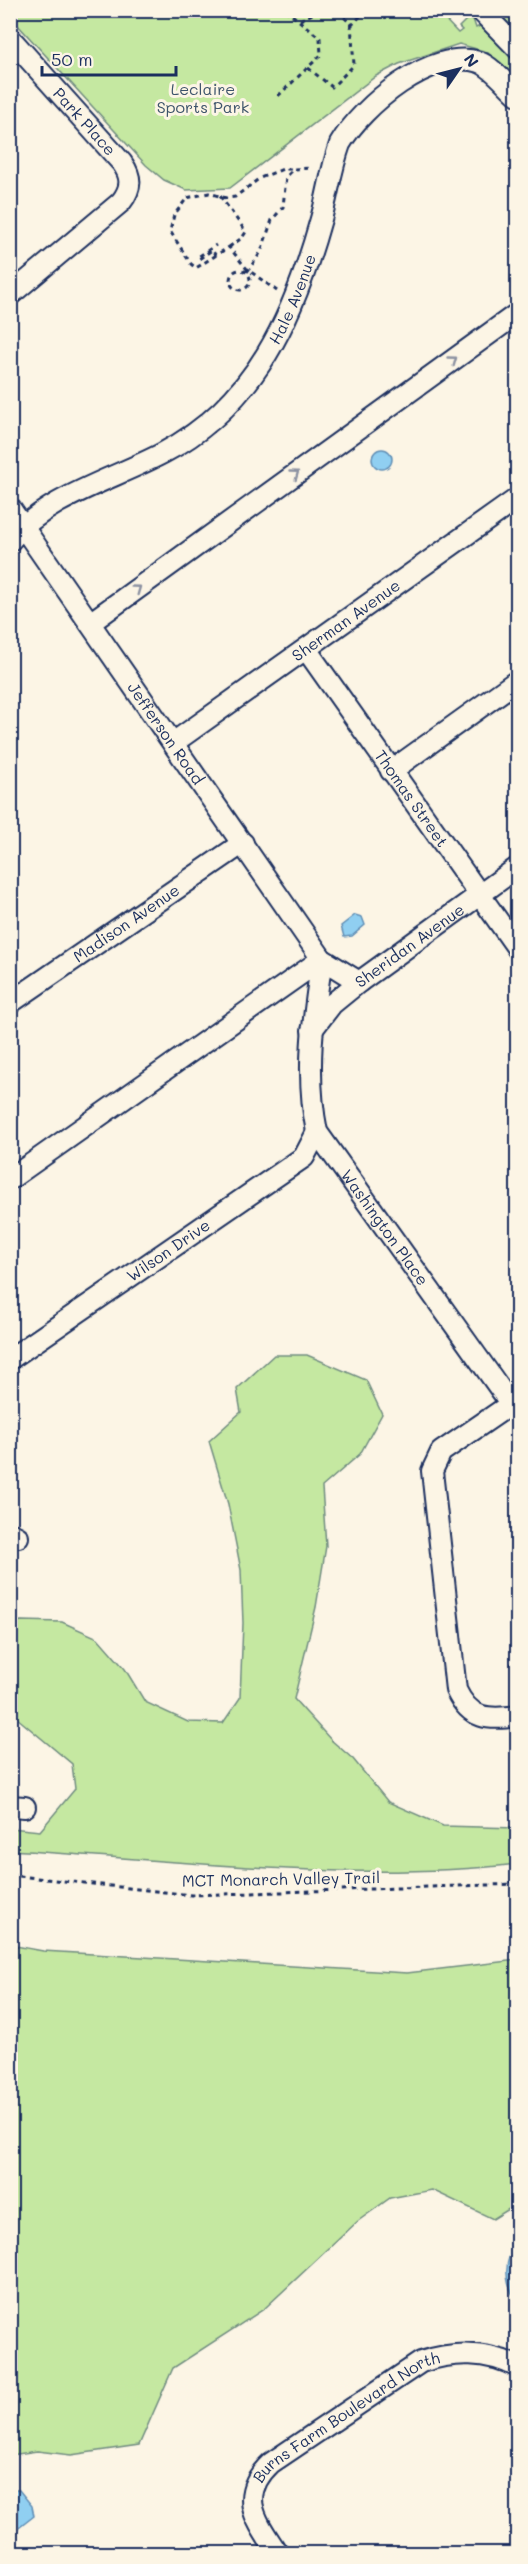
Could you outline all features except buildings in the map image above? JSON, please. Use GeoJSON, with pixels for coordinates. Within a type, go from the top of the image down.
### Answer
{"type":"FeatureCollection","features":[{"type":"Feature","properties":{"kind":"street"},"geometry":{"type":"LineString","coordinates":[[480,10],[518,49]]}},
{"type":"Feature","properties":{"kind":"street","name":"Park Place"},"geometry":{"type":"LineString","coordinates":[[10,38],[122,163],[130,182],[128,193],[121,202],[10,295]]}},
{"type":"Feature","properties":{"kind":"street","name":"Hale Avenue"},"geometry":{"type":"LineString","coordinates":[[17,533],[98,482],[187,440],[215,419],[240,394],[262,365],[304,272],[340,144],[350,127],[368,109],[420,70],[437,64],[467,59],[483,63],[518,95]]}},
{"type":"Feature","properties":{"kind":"street"},"geometry":{"type":"LineString","coordinates":[[90,623],[518,313]]}},
{"type":"Feature","properties":{"kind":"street","name":"Sherman Avenue"},"geometry":{"type":"LineString","coordinates":[[174,743],[518,498]]}},
{"type":"Feature","properties":{"kind":"street","name":"Jefferson Road"},"geometry":{"type":"LineString","coordinates":[[10,508],[17,533],[90,623],[322,958],[359,982]]}},
{"type":"Feature","properties":{"kind":"street","name":"Thomas Street"},"geometry":{"type":"LineString","coordinates":[[306,649],[518,949]]}},
{"type":"Feature","properties":{"kind":"street"},"geometry":{"type":"LineString","coordinates":[[391,771],[518,680]]}},
{"type":"Feature","properties":{"kind":"street","name":"Madison Avenue"},"geometry":{"type":"LineString","coordinates":[[10,1003],[243,843]]}},
{"type":"Feature","properties":{"kind":"street","name":"Sheridan Avenue"},"geometry":{"type":"LineString","coordinates":[[310,1032],[332,1004],[359,982],[518,867]]}},
{"type":"Feature","properties":{"kind":"street"},"geometry":{"type":"LineString","coordinates":[[310,1032],[322,958]]}},
{"type":"Feature","properties":{"kind":"street"},"geometry":{"type":"LineString","coordinates":[[10,1179],[322,958]]}},
{"type":"Feature","properties":{"kind":"street","name":"Washington Place"},"geometry":{"type":"LineString","coordinates":[[310,1032],[310,1082],[316,1132],[514,1409],[441,1452],[432,1471],[456,1690],[466,1706],[476,1714],[490,1720],[518,1716]]}},
{"type":"Feature","properties":{"kind":"street","name":"Wilson Drive"},"geometry":{"type":"LineString","coordinates":[[10,1359],[304,1157],[316,1132]]}},
{"type":"Feature","properties":{"kind":"street","name":"Burns Farm Boulevard North"},"geometry":{"type":"LineString","coordinates":[[278,2553],[253,2516],[251,2500],[254,2485],[272,2463],[421,2362],[442,2355],[465,2353],[489,2356],[518,2367]]}},
{"type":"Feature","properties":{"kind":"path"},"geometry":{"type":"LineString","coordinates":[[278,96],[321,55],[320,38],[286,10]]}},
{"type":"Feature","properties":{"kind":"path"},"geometry":{"type":"LineString","coordinates":[[300,20],[321,10]]}},
{"type":"Feature","properties":{"kind":"path"},"geometry":{"type":"LineString","coordinates":[[308,68],[330,87],[337,84],[354,65],[351,26],[337,10]]}},
{"type":"Feature","properties":{"kind":"path"},"geometry":{"type":"LineString","coordinates":[[351,26],[366,10]]}},
{"type":"Feature","properties":{"kind":"path"},"geometry":{"type":"LineString","coordinates":[[220,196],[246,232],[242,238],[196,268],[170,231],[174,215],[187,198],[201,194],[235,197],[260,178],[283,170],[310,168]]}},
{"type":"Feature","properties":{"kind":"path"},"geometry":{"type":"LineString","coordinates":[[248,271],[241,270],[232,273],[230,279],[234,288],[241,290],[247,287],[250,281],[248,271],[261,252],[272,220],[283,207],[286,177],[294,169]]}},
{"type":"Feature","properties":{"kind":"path"},"geometry":{"type":"LineString","coordinates":[[216,256],[212,250],[199,259],[198,257],[216,244],[221,253]]}},
{"type":"Feature","properties":{"kind":"path"},"geometry":{"type":"LineString","coordinates":[[229,247],[248,271],[277,291]]}},
{"type":"Feature","properties":{"kind":"path","name":"MCT Monarch Valley Trail"},"geometry":{"type":"LineString","coordinates":[[10,1875],[192,1895],[518,1884]]}},
{"type":"Feature","properties":{"kind":"green space","name":"Leclaire Sports Park"},"geometry":{"type":"Polygon","coordinates":[[[12,10],[437,11],[458,33],[462,30],[459,27],[467,19],[473,19],[476,28],[480,26],[517,64],[517,81],[487,52],[459,44],[399,64],[376,76],[230,188],[186,190],[164,180],[146,165],[16,23],[12,10]]]}},
{"type":"Feature","properties":{"kind":"green space"},"geometry":{"type":"Polygon","coordinates":[[[517,11],[517,35],[496,12],[517,11]]]}},
{"type":"Feature","properties":{"kind":"green space"},"geometry":{"type":"Polygon","coordinates":[[[274,1355],[307,1355],[366,1380],[382,1414],[360,1454],[322,1487],[326,1546],[316,1607],[294,1699],[331,1740],[353,1759],[388,1802],[443,1826],[517,1828],[517,1864],[455,1869],[328,1871],[11,1850],[11,1828],[40,1831],[75,1789],[72,1764],[11,1713],[11,1624],[21,1621],[62,1622],[98,1638],[125,1669],[145,1702],[188,1722],[223,1723],[240,1698],[243,1623],[241,1570],[228,1504],[209,1441],[241,1412],[237,1389],[274,1355]]]}},
{"type":"Feature","properties":{"kind":"green space"},"geometry":{"type":"Polygon","coordinates":[[[10,1945],[43,1951],[407,1973],[517,1960],[517,2204],[493,2219],[432,2190],[390,2198],[358,2221],[264,2309],[173,2368],[139,2445],[71,2455],[37,2451],[11,2455],[10,1945]]]}},
{"type":"Feature","properties":{"kind":"water"},"geometry":{"type":"Polygon","coordinates":[[[382,449],[389,452],[392,459],[389,466],[382,469],[375,466],[372,459],[375,452],[382,449]]]}},
{"type":"Feature","properties":{"kind":"water"},"geometry":{"type":"Polygon","coordinates":[[[355,915],[362,917],[365,925],[352,936],[344,937],[341,926],[355,915]]]}},
{"type":"Feature","properties":{"kind":"water"},"geometry":{"type":"Polygon","coordinates":[[[517,2242],[517,2302],[510,2287],[507,2264],[517,2242]]]}},
{"type":"Feature","properties":{"kind":"water"},"geometry":{"type":"Polygon","coordinates":[[[11,2490],[19,2490],[32,2506],[34,2516],[11,2534],[11,2490]]]}}]}
